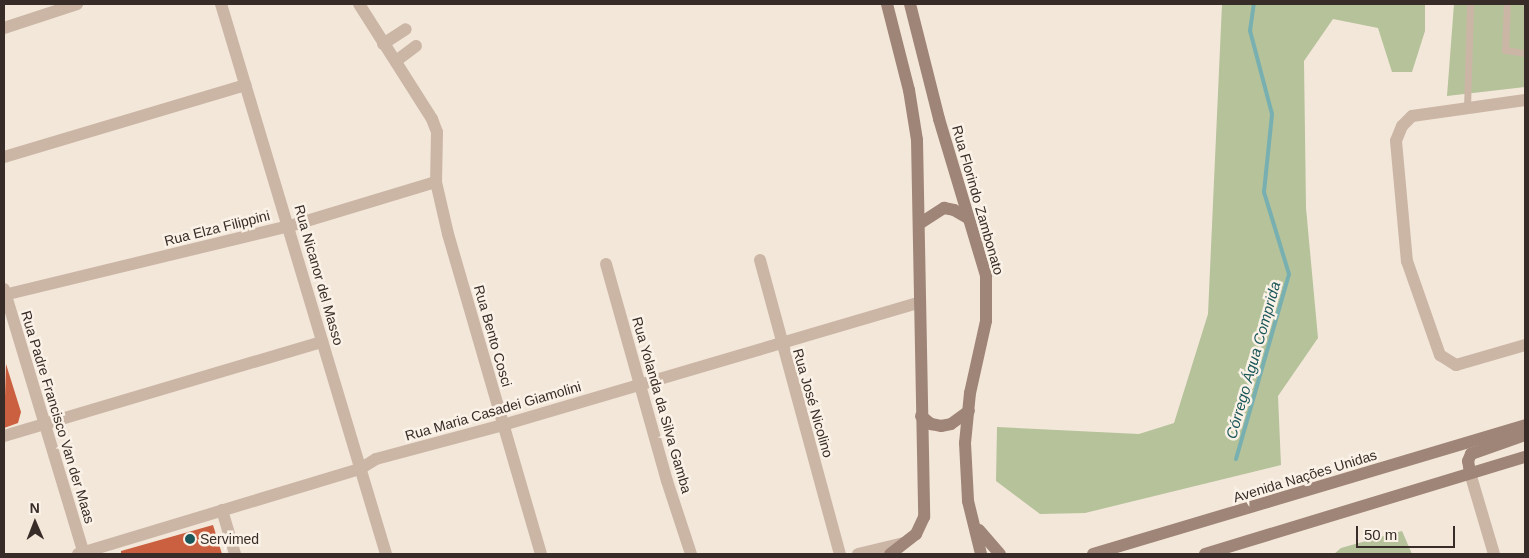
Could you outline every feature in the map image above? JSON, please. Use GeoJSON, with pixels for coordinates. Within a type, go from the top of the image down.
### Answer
{"type":"FeatureCollection","features":[{"type":"Feature","properties":{"kind":"main road"},"geometry":{"type":"LineString","coordinates":[[887,4],[909,90],[916,140],[924,517],[916,534],[890,554]]}},
{"type":"Feature","properties":{"kind":"main road","name":"Rua Florindo Zambonato"},"geometry":{"type":"LineString","coordinates":[[910,4],[968,218],[986,276],[988,305],[968,411],[965,443],[968,501],[981,554]]}},
{"type":"Feature","properties":{"kind":"main road"},"geometry":{"type":"LineString","coordinates":[[919,224],[944,208],[954,210],[968,218]]}},
{"type":"Feature","properties":{"kind":"main road"},"geometry":{"type":"LineString","coordinates":[[921,416],[931,424],[941,426],[950,424],[968,411]]}},
{"type":"Feature","properties":{"kind":"main road","name":"Avenida Nações Unidas"},"geometry":{"type":"LineString","coordinates":[[1093,554],[1525,425]]}},
{"type":"Feature","properties":{"kind":"main road"},"geometry":{"type":"LineString","coordinates":[[1470,474],[1468,461],[1471,454],[1525,435]]}},
{"type":"Feature","properties":{"kind":"main road"},"geometry":{"type":"LineString","coordinates":[[1205,554],[1525,457]]}},
{"type":"Feature","properties":{"kind":"main road"},"geometry":{"type":"LineString","coordinates":[[968,501],[978,528],[1000,554]]}},
{"type":"Feature","properties":{"kind":"street"},"geometry":{"type":"LineString","coordinates":[[4,28],[77,4]]}},
{"type":"Feature","properties":{"kind":"street","name":"Rua Nicanor del Masso"},"geometry":{"type":"LineString","coordinates":[[221,4],[290,226],[322,342],[386,554]]}},
{"type":"Feature","properties":{"kind":"street","name":"Rua Bento Cosci"},"geometry":{"type":"LineString","coordinates":[[360,4],[432,119],[437,132],[436,182],[448,234],[542,554]]}},
{"type":"Feature","properties":{"kind":"street"},"geometry":{"type":"LineString","coordinates":[[384,44],[406,29]]}},
{"type":"Feature","properties":{"kind":"street"},"geometry":{"type":"LineString","coordinates":[[396,61],[416,46]]}},
{"type":"Feature","properties":{"kind":"street"},"geometry":{"type":"LineString","coordinates":[[4,157],[245,85]]}},
{"type":"Feature","properties":{"kind":"street"},"geometry":{"type":"LineString","coordinates":[[1525,100],[1412,116],[1402,126],[1396,141],[1407,261],[1440,355],[1456,365],[1525,345]]}},
{"type":"Feature","properties":{"kind":"street","name":"Rua Elza Filippini"},"geometry":{"type":"LineString","coordinates":[[4,293],[290,226],[436,182]]}},
{"type":"Feature","properties":{"kind":"street","name":"Rua José Nicolino"},"geometry":{"type":"LineString","coordinates":[[760,260],[840,554]]}},
{"type":"Feature","properties":{"kind":"street","name":"Rua Yolanda da Silva Gamba"},"geometry":{"type":"LineString","coordinates":[[606,264],[691,554]]}},
{"type":"Feature","properties":{"kind":"street","name":"Rua Padre Francisco Van der Maas"},"geometry":{"type":"LineString","coordinates":[[4,293],[45,424],[82,554]]}},
{"type":"Feature","properties":{"kind":"street","name":"Rua Maria Casadei Giamolini"},"geometry":{"type":"LineString","coordinates":[[82,554],[360,469],[376,459],[503,426],[781,342],[918,303]]}},
{"type":"Feature","properties":{"kind":"street"},"geometry":{"type":"LineString","coordinates":[[4,436],[322,342]]}},
{"type":"Feature","properties":{"kind":"street"},"geometry":{"type":"LineString","coordinates":[[1470,474],[1494,554]]}},
{"type":"Feature","properties":{"kind":"street"},"geometry":{"type":"LineString","coordinates":[[222,510],[235,554]]}},
{"type":"Feature","properties":{"kind":"street"},"geometry":{"type":"LineString","coordinates":[[858,554],[904,542]]}},
{"type":"Feature","properties":{"kind":"lane"},"geometry":{"type":"LineString","coordinates":[[1467,108],[1470,4]]}},
{"type":"Feature","properties":{"kind":"lane"},"geometry":{"type":"LineString","coordinates":[[1507,4],[1506,50],[1525,53]]}},
{"type":"Feature","properties":{"kind":"green space"},"geometry":{"type":"Polygon","coordinates":[[[1222,4],[1425,4],[1425,31],[1412,72],[1392,72],[1378,28],[1333,19],[1304,61],[1306,208],[1318,338],[1278,396],[1281,465],[1085,513],[1040,514],[996,481],[997,427],[1139,434],[1174,423],[1208,314],[1222,4]]]}},
{"type":"Feature","properties":{"kind":"green space"},"geometry":{"type":"Polygon","coordinates":[[[1454,4],[1525,4],[1525,87],[1447,96],[1454,4]]]}},
{"type":"Feature","properties":{"kind":"green space"},"geometry":{"type":"Polygon","coordinates":[[[1402,531],[1412,554],[1334,554],[1341,548],[1402,531]]]}},
{"type":"Feature","properties":{"kind":"building"},"geometry":{"type":"Polygon","coordinates":[[[6,364],[21,412],[18,423],[4,428],[6,364]]]}},
{"type":"Feature","properties":{"kind":"building","name":"Servimed"},"geometry":{"type":"Polygon","coordinates":[[[213,525],[222,554],[121,554],[121,551],[213,525]]]}},
{"type":"Feature","properties":{"kind":"waterway","name":"Córrego Água Comprida"},"geometry":{"type":"LineString","coordinates":[[1236,459],[1289,274],[1264,192],[1272,114],[1250,31],[1254,4]]}},
{"type":"Feature","properties":{"kind":"place","name":"Servimed"},"geometry":{"type":"Point","coordinates":[190,539]}}]}
